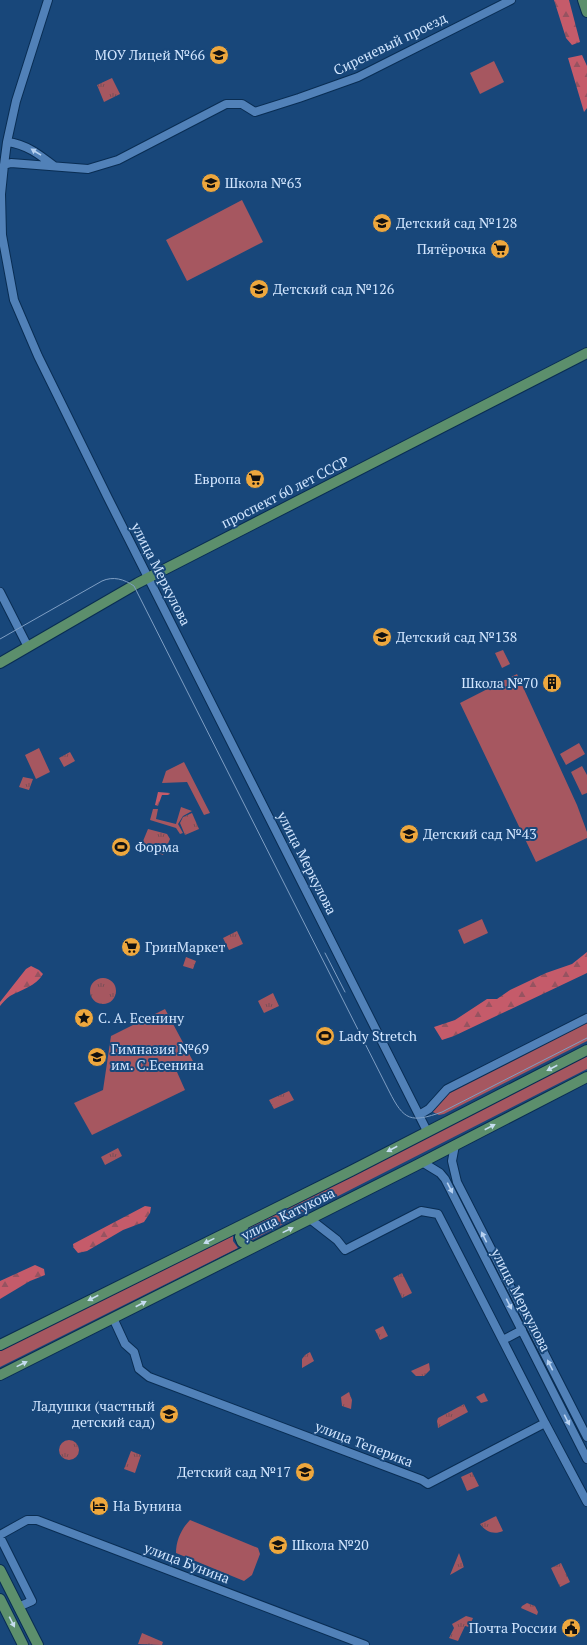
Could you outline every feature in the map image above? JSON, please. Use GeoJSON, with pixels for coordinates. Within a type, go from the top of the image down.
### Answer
{"type":"FeatureCollection","features":[{"type":"Feature","properties":{"kind":"main road"},"geometry":{"type":"LineString","coordinates":[[583,0],[587,12]]}},
{"type":"Feature","properties":{"kind":"main road","name":"проспект 60 лет СССР"},"geometry":{"type":"LineString","coordinates":[[0,663],[149,578],[587,353]]}},
{"type":"Feature","properties":{"kind":"main road","name":"улица Катукова"},"geometry":{"type":"LineString","coordinates":[[0,1345],[244,1224],[587,1050]]}},
{"type":"Feature","properties":{"kind":"main road","name":"улица Катукова"},"geometry":{"type":"LineString","coordinates":[[0,1375],[310,1219],[587,1077]]}},
{"type":"Feature","properties":{"kind":"main road"},"geometry":{"type":"LineString","coordinates":[[244,1224],[240,1237],[242,1242],[252,1247]]}},
{"type":"Feature","properties":{"kind":"main road"},"geometry":{"type":"LineString","coordinates":[[0,1570],[38,1645]]}},
{"type":"Feature","properties":{"kind":"main road"},"geometry":{"type":"LineString","coordinates":[[0,1599],[23,1645]]}},
{"type":"Feature","properties":{"kind":"street","name":"улица Меркулова"},"geometry":{"type":"LineString","coordinates":[[48,0],[16,101],[6,142],[1,194],[2,235],[14,300],[40,361],[104,491],[427,1131]]}},
{"type":"Feature","properties":{"kind":"street","name":"Сиреневый проезд"},"geometry":{"type":"LineString","coordinates":[[4,165],[11,163],[88,169],[118,160],[226,104],[242,104],[255,112],[358,77],[511,0]]}},
{"type":"Feature","properties":{"kind":"street"},"geometry":{"type":"LineString","coordinates":[[6,142],[14,143],[34,151],[55,166]]}},
{"type":"Feature","properties":{"kind":"street"},"geometry":{"type":"LineString","coordinates":[[0,592],[28,647]]}},
{"type":"Feature","properties":{"kind":"street"},"geometry":{"type":"LineString","coordinates":[[419,1115],[429,1109],[447,1090],[587,1018]]}},
{"type":"Feature","properties":{"kind":"street","name":"улица Меркулова"},"geometry":{"type":"LineString","coordinates":[[455,1145],[452,1161],[457,1182],[587,1438]]}},
{"type":"Feature","properties":{"kind":"street","name":"улица Меркулова"},"geometry":{"type":"LineString","coordinates":[[422,1162],[440,1173],[445,1179],[587,1459]]}},
{"type":"Feature","properties":{"kind":"street"},"geometry":{"type":"LineString","coordinates":[[310,1219],[337,1240],[346,1250],[421,1211],[438,1214],[587,1502]]}},
{"type":"Feature","properties":{"kind":"street","name":"улица Теперика"},"geometry":{"type":"LineString","coordinates":[[113,1318],[125,1344],[134,1352],[139,1369],[149,1377],[329,1444],[422,1480],[428,1484],[545,1423]]}},
{"type":"Feature","properties":{"kind":"street"},"geometry":{"type":"LineString","coordinates":[[503,1340],[522,1330]]}},
{"type":"Feature","properties":{"kind":"street","name":"улица Бунина"},"geometry":{"type":"LineString","coordinates":[[0,1536],[27,1520],[37,1520],[365,1645]]}},
{"type":"Feature","properties":{"kind":"street"},"geometry":{"type":"LineString","coordinates":[[0,1536],[32,1601],[18,1607]]}},
{"type":"Feature","properties":{"kind":"green space"},"geometry":{"type":"Polygon","coordinates":[[[554,0],[569,0],[580,42],[572,45],[566,38],[554,0]]]}},
{"type":"Feature","properties":{"kind":"green space"},"geometry":{"type":"Polygon","coordinates":[[[582,55],[587,66],[587,108],[584,112],[568,58],[582,55]]]}},
{"type":"Feature","properties":{"kind":"green space"},"geometry":{"type":"Polygon","coordinates":[[[494,61],[504,82],[480,94],[470,73],[494,61]]]}},
{"type":"Feature","properties":{"kind":"green space"},"geometry":{"type":"Polygon","coordinates":[[[112,78],[120,94],[104,102],[97,85],[112,78]]]}},
{"type":"Feature","properties":{"kind":"green space"},"geometry":{"type":"Polygon","coordinates":[[[242,200],[263,242],[187,281],[166,240],[242,200]]]}},
{"type":"Feature","properties":{"kind":"green space"},"geometry":{"type":"Polygon","coordinates":[[[503,650],[510,664],[502,668],[495,653],[503,650]]]}},
{"type":"Feature","properties":{"kind":"green space"},"geometry":{"type":"Polygon","coordinates":[[[517,674],[577,805],[587,832],[587,838],[536,862],[460,703],[517,674]]]}},
{"type":"Feature","properties":{"kind":"green space"},"geometry":{"type":"Polygon","coordinates":[[[579,743],[585,754],[566,765],[560,754],[579,743]]]}},
{"type":"Feature","properties":{"kind":"green space"},"geometry":{"type":"Polygon","coordinates":[[[39,748],[50,772],[36,779],[25,755],[39,748]]]}},
{"type":"Feature","properties":{"kind":"green space"},"geometry":{"type":"Polygon","coordinates":[[[70,752],[75,761],[64,767],[59,758],[70,752]]]}},
{"type":"Feature","properties":{"kind":"green space"},"geometry":{"type":"Polygon","coordinates":[[[184,762],[210,813],[204,815],[187,782],[162,783],[166,771],[184,762]]]}},
{"type":"Feature","properties":{"kind":"green space"},"geometry":{"type":"Polygon","coordinates":[[[582,766],[587,775],[587,793],[582,795],[571,772],[582,766]]]}},
{"type":"Feature","properties":{"kind":"green space"},"geometry":{"type":"Polygon","coordinates":[[[23,777],[33,779],[29,790],[19,787],[23,777]]]}},
{"type":"Feature","properties":{"kind":"green space"},"geometry":{"type":"Polygon","coordinates":[[[158,792],[170,793],[169,795],[162,795],[158,806],[155,805],[158,792]]]}},
{"type":"Feature","properties":{"kind":"green space"},"geometry":{"type":"Polygon","coordinates":[[[181,807],[192,811],[183,816],[178,824],[183,833],[180,834],[176,828],[150,820],[153,809],[158,809],[156,819],[176,824],[181,807]]]}},
{"type":"Feature","properties":{"kind":"green space"},"geometry":{"type":"Polygon","coordinates":[[[192,813],[199,829],[185,835],[180,823],[183,817],[192,813]]]}},
{"type":"Feature","properties":{"kind":"green space"},"geometry":{"type":"Polygon","coordinates":[[[148,829],[167,834],[170,839],[163,855],[141,846],[148,829]]]}},
{"type":"Feature","properties":{"kind":"green space"},"geometry":{"type":"Polygon","coordinates":[[[482,919],[488,933],[464,944],[458,930],[482,919]]]}},
{"type":"Feature","properties":{"kind":"green space"},"geometry":{"type":"Polygon","coordinates":[[[237,931],[243,944],[229,950],[223,938],[237,931]]]}},
{"type":"Feature","properties":{"kind":"green space"},"geometry":{"type":"Polygon","coordinates":[[[587,952],[587,973],[454,1036],[442,1040],[434,1027],[455,1020],[487,999],[497,999],[510,990],[546,973],[572,964],[587,952]]]}},
{"type":"Feature","properties":{"kind":"green space"},"geometry":{"type":"Polygon","coordinates":[[[186,957],[196,961],[193,969],[183,966],[186,957]]]}},
{"type":"Feature","properties":{"kind":"green space"},"geometry":{"type":"Polygon","coordinates":[[[31,966],[43,974],[40,978],[32,985],[10,996],[0,1006],[0,1002],[26,969],[31,966]]]}},
{"type":"Feature","properties":{"kind":"green space"},"geometry":{"type":"Polygon","coordinates":[[[103,978],[112,982],[116,991],[112,1000],[103,1004],[94,1000],[90,991],[94,982],[103,978]]]}},
{"type":"Feature","properties":{"kind":"green space"},"geometry":{"type":"Polygon","coordinates":[[[273,993],[279,1006],[264,1013],[258,1001],[273,993]]]}},
{"type":"Feature","properties":{"kind":"green space"},"geometry":{"type":"Polygon","coordinates":[[[165,1009],[194,1063],[177,1072],[185,1090],[92,1135],[74,1103],[103,1090],[111,1036],[165,1009]]]}},
{"type":"Feature","properties":{"kind":"green space"},"geometry":{"type":"Polygon","coordinates":[[[587,1022],[587,1041],[444,1114],[439,1115],[433,1112],[433,1107],[453,1090],[587,1022]]]}},
{"type":"Feature","properties":{"kind":"green space"},"geometry":{"type":"Polygon","coordinates":[[[587,1056],[587,1069],[252,1240],[248,1238],[246,1233],[247,1228],[587,1056]]]}},
{"type":"Feature","properties":{"kind":"green space"},"geometry":{"type":"Polygon","coordinates":[[[289,1091],[294,1100],[274,1109],[269,1100],[289,1091]]]}},
{"type":"Feature","properties":{"kind":"green space"},"geometry":{"type":"Polygon","coordinates":[[[118,1148],[122,1156],[105,1165],[101,1157],[118,1148]]]}},
{"type":"Feature","properties":{"kind":"green space"},"geometry":{"type":"Polygon","coordinates":[[[145,1206],[151,1207],[150,1213],[144,1222],[123,1230],[87,1251],[78,1253],[73,1247],[73,1244],[145,1206]]]}},
{"type":"Feature","properties":{"kind":"green space"},"geometry":{"type":"Polygon","coordinates":[[[233,1235],[233,1241],[238,1248],[0,1367],[0,1351],[233,1235]]]}},
{"type":"Feature","properties":{"kind":"green space"},"geometry":{"type":"Polygon","coordinates":[[[35,1265],[44,1269],[45,1275],[30,1281],[0,1299],[0,1281],[35,1265]]]}},
{"type":"Feature","properties":{"kind":"green space"},"geometry":{"type":"Polygon","coordinates":[[[402,1273],[412,1293],[402,1298],[393,1278],[402,1273]]]}},
{"type":"Feature","properties":{"kind":"green space"},"geometry":{"type":"Polygon","coordinates":[[[383,1326],[388,1336],[380,1340],[375,1330],[383,1326]]]}},
{"type":"Feature","properties":{"kind":"green space"},"geometry":{"type":"Polygon","coordinates":[[[310,1352],[314,1361],[302,1368],[302,1359],[310,1352]]]}},
{"type":"Feature","properties":{"kind":"green space"},"geometry":{"type":"Polygon","coordinates":[[[429,1363],[430,1370],[424,1376],[416,1376],[411,1371],[429,1363]]]}},
{"type":"Feature","properties":{"kind":"green space"},"geometry":{"type":"Polygon","coordinates":[[[349,1392],[352,1400],[351,1409],[342,1406],[341,1397],[349,1392]]]}},
{"type":"Feature","properties":{"kind":"green space"},"geometry":{"type":"Polygon","coordinates":[[[484,1393],[488,1401],[481,1403],[476,1397],[484,1393]]]}},
{"type":"Feature","properties":{"kind":"green space"},"geometry":{"type":"Polygon","coordinates":[[[464,1404],[468,1412],[438,1428],[438,1418],[464,1404]]]}},
{"type":"Feature","properties":{"kind":"green space"},"geometry":{"type":"Polygon","coordinates":[[[69,1440],[76,1443],[79,1450],[76,1457],[69,1460],[62,1457],[59,1450],[62,1443],[69,1440]]]}},
{"type":"Feature","properties":{"kind":"green space"},"geometry":{"type":"Polygon","coordinates":[[[131,1451],[141,1455],[135,1473],[124,1469],[131,1451]]]}},
{"type":"Feature","properties":{"kind":"green space"},"geometry":{"type":"Polygon","coordinates":[[[472,1472],[479,1486],[467,1491],[461,1477],[472,1472]]]}},
{"type":"Feature","properties":{"kind":"green space"},"geometry":{"type":"Polygon","coordinates":[[[496,1516],[503,1531],[496,1533],[490,1532],[480,1524],[496,1516]]]}},
{"type":"Feature","properties":{"kind":"green space"},"geometry":{"type":"Polygon","coordinates":[[[190,1520],[258,1548],[260,1554],[252,1575],[244,1581],[176,1553],[180,1535],[190,1520]]]}},
{"type":"Feature","properties":{"kind":"green space"},"geometry":{"type":"Polygon","coordinates":[[[459,1553],[464,1567],[450,1575],[459,1553]]]}},
{"type":"Feature","properties":{"kind":"green space"},"geometry":{"type":"Polygon","coordinates":[[[561,1563],[570,1582],[560,1587],[551,1568],[561,1563]]]}},
{"type":"Feature","properties":{"kind":"green space"},"geometry":{"type":"Polygon","coordinates":[[[527,1603],[535,1606],[538,1612],[537,1615],[521,1608],[527,1603]]]}},
{"type":"Feature","properties":{"kind":"green space"},"geometry":{"type":"Polygon","coordinates":[[[466,1616],[473,1618],[469,1627],[465,1626],[458,1641],[449,1638],[454,1628],[452,1624],[466,1616]]]}},
{"type":"Feature","properties":{"kind":"green space"},"geometry":{"type":"Polygon","coordinates":[[[142,1633],[163,1642],[162,1645],[138,1644],[142,1633]]]}},
{"type":"Feature","properties":{"kind":"tram line"},"geometry":{"type":"LineString","coordinates":[[0,639],[106,579],[118,579],[134,586],[394,1101],[404,1114],[410,1117],[423,1118],[442,1112],[587,1038]]}},
{"type":"Feature","properties":{"kind":"tram line"},"geometry":{"type":"LineString","coordinates":[[325,953],[345,992]]}},
{"type":"Feature","properties":{"kind":"place","name":"МОУ Лицей №66"},"geometry":{"type":"Point","coordinates":[219,55]}},
{"type":"Feature","properties":{"kind":"place","name":"Школа №63"},"geometry":{"type":"Point","coordinates":[211,183]}},
{"type":"Feature","properties":{"kind":"place","name":"Детский сад №128"},"geometry":{"type":"Point","coordinates":[382,223]}},
{"type":"Feature","properties":{"kind":"place","name":"Пятёрочка"},"geometry":{"type":"Point","coordinates":[500,249]}},
{"type":"Feature","properties":{"kind":"place","name":"Детский сад №126"},"geometry":{"type":"Point","coordinates":[259,289]}},
{"type":"Feature","properties":{"kind":"place","name":"Европа"},"geometry":{"type":"Point","coordinates":[255,479]}},
{"type":"Feature","properties":{"kind":"place","name":"Детский сад №138"},"geometry":{"type":"Point","coordinates":[382,637]}},
{"type":"Feature","properties":{"kind":"place","name":"Школа №70"},"geometry":{"type":"Point","coordinates":[552,683]}},
{"type":"Feature","properties":{"kind":"place","name":"Детский сад №43"},"geometry":{"type":"Point","coordinates":[409,834]}},
{"type":"Feature","properties":{"kind":"place","name":"Форма"},"geometry":{"type":"Point","coordinates":[121,847]}},
{"type":"Feature","properties":{"kind":"place","name":"ГринМаркет"},"geometry":{"type":"Point","coordinates":[131,947]}},
{"type":"Feature","properties":{"kind":"place","name":"С. А. Есенину"},"geometry":{"type":"Point","coordinates":[84,1018]}},
{"type":"Feature","properties":{"kind":"place","name":"Lady Stretch"},"geometry":{"type":"Point","coordinates":[325,1036]}},
{"type":"Feature","properties":{"kind":"place","name":"Гимназия №69 им. С.Есенина"},"geometry":{"type":"Point","coordinates":[97,1057]}},
{"type":"Feature","properties":{"kind":"place","name":"Ладушки (частный детский сад)"},"geometry":{"type":"Point","coordinates":[169,1414]}},
{"type":"Feature","properties":{"kind":"place","name":"Детский сад №17"},"geometry":{"type":"Point","coordinates":[305,1472]}},
{"type":"Feature","properties":{"kind":"place","name":"На Бунина"},"geometry":{"type":"Point","coordinates":[99,1506]}},
{"type":"Feature","properties":{"kind":"place","name":"Школа №20"},"geometry":{"type":"Point","coordinates":[278,1545]}},
{"type":"Feature","properties":{"kind":"place","name":"Почта России"},"geometry":{"type":"Point","coordinates":[571,1628]}}]}
